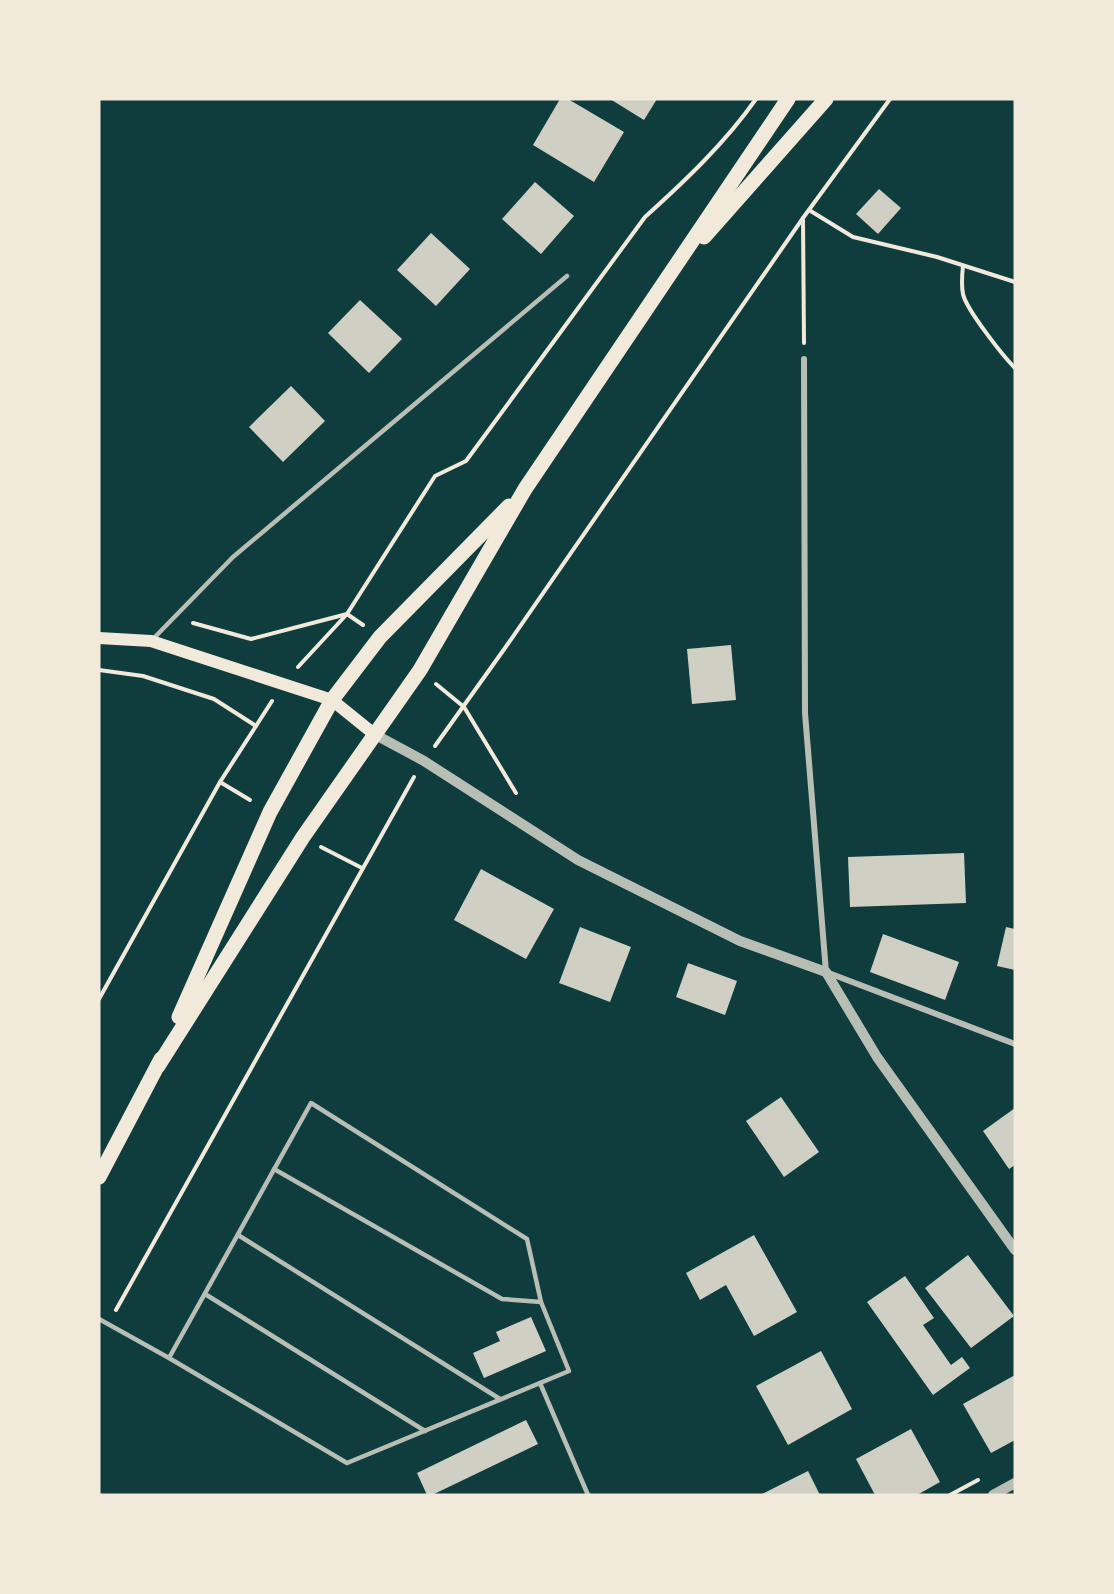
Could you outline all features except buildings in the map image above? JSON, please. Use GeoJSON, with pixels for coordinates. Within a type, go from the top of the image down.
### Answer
{"type":"FeatureCollection","features":[{"type":"Feature","properties":{"kind":"main road"},"geometry":{"type":"LineString","coordinates":[[158,1066],[303,837],[420,670],[525,489],[788,99]]}},
{"type":"Feature","properties":{"kind":"main road"},"geometry":{"type":"LineString","coordinates":[[662,285],[826,99]]}},
{"type":"Feature","properties":{"kind":"main road"},"geometry":{"type":"LineString","coordinates":[[99,1177],[158,1066],[270,812],[332,700],[380,638],[525,489]]}},
{"type":"Feature","properties":{"kind":"main road"},"geometry":{"type":"LineString","coordinates":[[99,638],[151,641],[332,700],[374,734]]}},
{"type":"Feature","properties":{"kind":"street"},"geometry":{"type":"LineString","coordinates":[[804,358],[805,712],[826,972],[877,1058],[1015,1250]]}},
{"type":"Feature","properties":{"kind":"street"},"geometry":{"type":"LineString","coordinates":[[374,734],[424,761],[578,860],[740,941],[1015,1044]]}},
{"type":"Feature","properties":{"kind":"street"},"geometry":{"type":"LineString","coordinates":[[993,1495],[1015,1483]]}},
{"type":"Feature","properties":{"kind":"lane"},"geometry":{"type":"LineString","coordinates":[[151,641],[233,557],[567,276]]}},
{"type":"Feature","properties":{"kind":"lane"},"geometry":{"type":"LineString","coordinates":[[99,1319],[347,1463],[569,1371],[541,1302],[527,1239],[311,1103],[169,1358]]}},
{"type":"Feature","properties":{"kind":"lane"},"geometry":{"type":"LineString","coordinates":[[274,1169],[502,1299],[541,1302]]}},
{"type":"Feature","properties":{"kind":"lane"},"geometry":{"type":"LineString","coordinates":[[238,1235],[500,1400]]}},
{"type":"Feature","properties":{"kind":"lane"},"geometry":{"type":"LineString","coordinates":[[205,1294],[425,1431]]}},
{"type":"Feature","properties":{"kind":"lane"},"geometry":{"type":"LineString","coordinates":[[540,1383],[588,1495]]}},
{"type":"Feature","properties":{"kind":"path"},"geometry":{"type":"LineString","coordinates":[[99,999],[220,782],[283,684],[347,614],[435,476],[466,461],[645,218],[739,123],[756,99]]}},
{"type":"Feature","properties":{"kind":"path"},"geometry":{"type":"LineString","coordinates":[[804,358],[803,218],[890,99]]}},
{"type":"Feature","properties":{"kind":"path"},"geometry":{"type":"LineString","coordinates":[[809,210],[853,237],[937,257],[1015,282]]}},
{"type":"Feature","properties":{"kind":"path"},"geometry":{"type":"LineString","coordinates":[[963,266],[961,279],[963,296],[984,330],[1015,368]]}},
{"type":"Feature","properties":{"kind":"path"},"geometry":{"type":"LineString","coordinates":[[99,670],[143,676],[214,699],[256,726]]}}]}
